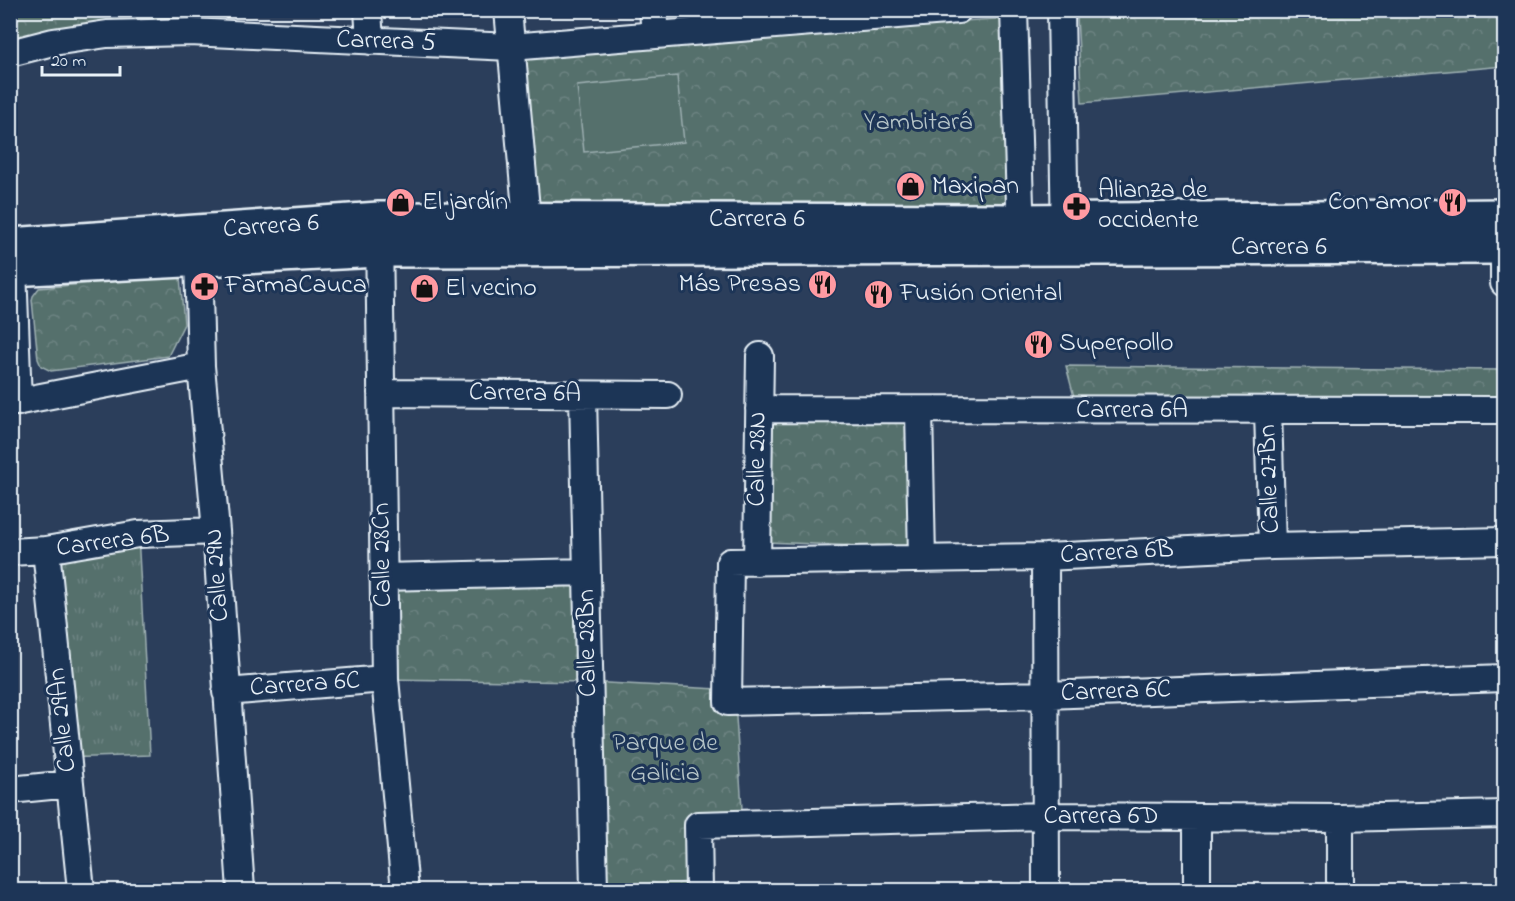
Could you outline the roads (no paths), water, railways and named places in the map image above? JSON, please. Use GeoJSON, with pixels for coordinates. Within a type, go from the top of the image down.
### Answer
{"type":"FeatureCollection","features":[{"type":"Feature","properties":{"kind":"main road","name":"Carrera 6"},"geometry":{"type":"LineString","coordinates":[[11,261],[198,259],[379,235],[1021,235],[1504,216]]}},
{"type":"Feature","properties":{"kind":"main road","name":"Carrera 6"},"geometry":{"type":"LineString","coordinates":[[11,261],[379,235],[527,220],[1021,235]]}},
{"type":"Feature","properties":{"kind":"main road","name":"Carrera 6"},"geometry":{"type":"LineString","coordinates":[[1065,234],[1504,247]]}},
{"type":"Feature","properties":{"kind":"street"},"geometry":{"type":"LineString","coordinates":[[368,10],[370,41]]}},
{"type":"Feature","properties":{"kind":"street"},"geometry":{"type":"LineString","coordinates":[[508,10],[527,220]]}},
{"type":"Feature","properties":{"kind":"street"},"geometry":{"type":"LineString","coordinates":[[1014,10],[1021,235]]}},
{"type":"Feature","properties":{"kind":"street"},"geometry":{"type":"LineString","coordinates":[[1061,10],[1065,234]]}},
{"type":"Feature","properties":{"kind":"street","name":"Carrera 5"},"geometry":{"type":"LineString","coordinates":[[10,53],[53,42],[194,21],[370,41],[511,47],[654,23],[950,11]]}},
{"type":"Feature","properties":{"kind":"street"},"geometry":{"type":"LineString","coordinates":[[1504,216],[1504,283]]}},
{"type":"Feature","properties":{"kind":"street","name":"Calle 28Cn"},"geometry":{"type":"LineString","coordinates":[[379,235],[385,679],[405,891]]}},
{"type":"Feature","properties":{"kind":"street","name":"Calle 29N"},"geometry":{"type":"LineString","coordinates":[[198,259],[201,366],[216,531],[241,891]]}},
{"type":"Feature","properties":{"kind":"street"},"geometry":{"type":"LineString","coordinates":[[11,261],[14,402],[201,366]]}},
{"type":"Feature","properties":{"kind":"street","name":"Calle 28N"},"geometry":{"type":"LineString","coordinates":[[757,562],[760,356]]}},
{"type":"Feature","properties":{"kind":"street","name":"Carrera 6A"},"geometry":{"type":"LineString","coordinates":[[381,393],[668,395]]}},
{"type":"Feature","properties":{"kind":"street","name":"Calle 28Bn"},"geometry":{"type":"LineString","coordinates":[[583,395],[594,891]]}},
{"type":"Feature","properties":{"kind":"street","name":"Carrera 6A"},"geometry":{"type":"LineString","coordinates":[[759,410],[1504,410]]}},
{"type":"Feature","properties":{"kind":"street"},"geometry":{"type":"LineString","coordinates":[[920,410],[922,559]]}},
{"type":"Feature","properties":{"kind":"street","name":"Calle 27Bn"},"geometry":{"type":"LineString","coordinates":[[1268,411],[1272,546]]}},
{"type":"Feature","properties":{"kind":"street","name":"Carrera 6B"},"geometry":{"type":"LineString","coordinates":[[10,552],[46,550],[138,534],[216,531]]}},
{"type":"Feature","properties":{"kind":"street","name":"Carrera 6B"},"geometry":{"type":"LineString","coordinates":[[728,702],[730,562],[1046,557],[1272,546],[1504,541]]}},
{"type":"Feature","properties":{"kind":"street","name":"Calle 29An"},"geometry":{"type":"LineString","coordinates":[[46,550],[81,891]]}},
{"type":"Feature","properties":{"kind":"street"},"geometry":{"type":"LineString","coordinates":[[1046,557],[1046,891]]}},
{"type":"Feature","properties":{"kind":"street"},"geometry":{"type":"LineString","coordinates":[[383,577],[587,572]]}},
{"type":"Feature","properties":{"kind":"street","name":"Carrera 6C"},"geometry":{"type":"LineString","coordinates":[[728,702],[1046,695],[1504,678]]}},
{"type":"Feature","properties":{"kind":"street","name":"Carrera 6C"},"geometry":{"type":"LineString","coordinates":[[226,692],[385,679]]}},
{"type":"Feature","properties":{"kind":"street"},"geometry":{"type":"LineString","coordinates":[[10,790],[70,784]]}},
{"type":"Feature","properties":{"kind":"street","name":"Carrera 6D"},"geometry":{"type":"LineString","coordinates":[[699,891],[698,825],[1046,816],[1340,818],[1504,814]]}},
{"type":"Feature","properties":{"kind":"street"},"geometry":{"type":"LineString","coordinates":[[1197,817],[1197,891]]}},
{"type":"Feature","properties":{"kind":"street"},"geometry":{"type":"LineString","coordinates":[[1340,818],[1340,891]]}},
{"type":"Feature","properties":{"kind":"place","name":"Maxipan"},"geometry":{"type":"Point","coordinates":[911,187]}},
{"type":"Feature","properties":{"kind":"place","name":"El jardín"},"geometry":{"type":"Point","coordinates":[401,203]}},
{"type":"Feature","properties":{"kind":"place","name":"Con amor"},"geometry":{"type":"Point","coordinates":[1452,203]}},
{"type":"Feature","properties":{"kind":"place","name":"Alianza de occidente"},"geometry":{"type":"Point","coordinates":[1077,206]}},
{"type":"Feature","properties":{"kind":"place","name":"Más Presas"},"geometry":{"type":"Point","coordinates":[822,285]}},
{"type":"Feature","properties":{"kind":"place","name":"FarmaCauca"},"geometry":{"type":"Point","coordinates":[204,286]}},
{"type":"Feature","properties":{"kind":"place","name":"El vecino"},"geometry":{"type":"Point","coordinates":[424,289]}},
{"type":"Feature","properties":{"kind":"place","name":"Fusión Oriental"},"geometry":{"type":"Point","coordinates":[879,294]}},
{"type":"Feature","properties":{"kind":"place","name":"Superpollo"},"geometry":{"type":"Point","coordinates":[1038,344]}},
{"type":"Feature","properties":{"kind":"park label","name":"Yambitará"},"geometry":{"type":"Point","coordinates":[918,123]}},
{"type":"Feature","properties":{"kind":"park label","name":"Parque de Galicia"},"geometry":{"type":"Point","coordinates":[665,759]}}]}
